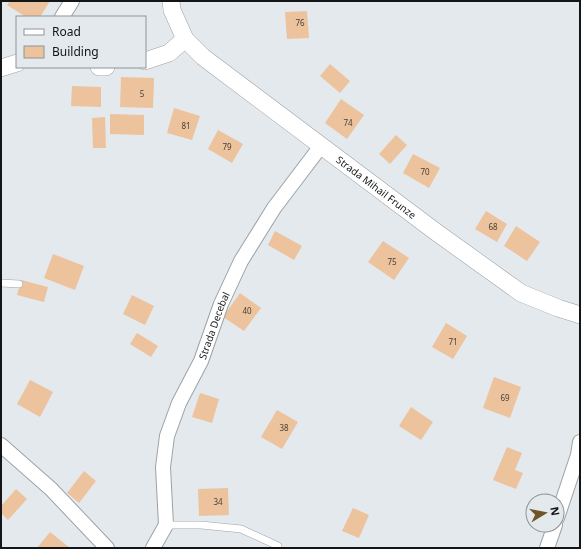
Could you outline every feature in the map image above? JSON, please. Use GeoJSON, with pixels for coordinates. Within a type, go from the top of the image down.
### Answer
{"type":"FeatureCollection","features":[{"type":"Feature","properties":{"kind":"street"},"geometry":{"type":"LineString","coordinates":[[63,16],[72,1]]}},
{"type":"Feature","properties":{"kind":"street"},"geometry":{"type":"LineString","coordinates":[[146,61],[169,53],[185,40],[172,10],[171,1]]}},
{"type":"Feature","properties":{"kind":"street","name":"Strada Mihail Frunze"},"geometry":{"type":"LineString","coordinates":[[185,40],[203,57],[321,146],[521,293],[580,315]]}},
{"type":"Feature","properties":{"kind":"street"},"geometry":{"type":"LineString","coordinates":[[1,68],[16,64]]}},
{"type":"Feature","properties":{"kind":"street","name":"Strada Decebal"},"geometry":{"type":"LineString","coordinates":[[166,525],[163,467],[167,436],[179,403],[201,361],[221,304],[241,261],[274,208],[321,146]]}},
{"type":"Feature","properties":{"kind":"street"},"geometry":{"type":"LineString","coordinates":[[565,494],[578,454],[580,442]]}},
{"type":"Feature","properties":{"kind":"street"},"geometry":{"type":"LineString","coordinates":[[1,445],[51,489],[107,548]]}},
{"type":"Feature","properties":{"kind":"street"},"geometry":{"type":"LineString","coordinates":[[153,548],[166,525]]}},
{"type":"Feature","properties":{"kind":"street"},"geometry":{"type":"LineString","coordinates":[[547,548],[552,533]]}},
{"type":"Feature","properties":{"kind":"lane"},"geometry":{"type":"LineString","coordinates":[[1,283],[19,284]]}},
{"type":"Feature","properties":{"kind":"lane"},"geometry":{"type":"LineString","coordinates":[[166,525],[201,525],[241,529],[278,546]]}},
{"type":"Feature","properties":{"kind":"building"},"geometry":{"type":"Polygon","coordinates":[[[10,1],[50,1],[41,16],[24,16],[7,5],[10,1]]]}},
{"type":"Feature","properties":{"kind":"building"},"geometry":{"type":"Polygon","coordinates":[[[307,11],[309,38],[287,39],[285,12],[307,11]]]}},
{"type":"Feature","properties":{"kind":"building"},"geometry":{"type":"Polygon","coordinates":[[[330,64],[350,81],[340,93],[320,76],[330,64]]]}},
{"type":"Feature","properties":{"kind":"building"},"geometry":{"type":"Polygon","coordinates":[[[121,77],[154,78],[153,108],[120,107],[121,77]]]}},
{"type":"Feature","properties":{"kind":"building"},"geometry":{"type":"Polygon","coordinates":[[[72,86],[101,87],[101,107],[71,106],[72,86]]]}},
{"type":"Feature","properties":{"kind":"building"},"geometry":{"type":"Polygon","coordinates":[[[341,99],[364,115],[347,139],[325,123],[341,99]]]}},
{"type":"Feature","properties":{"kind":"building"},"geometry":{"type":"Polygon","coordinates":[[[174,108],[200,116],[192,140],[167,133],[174,108]]]}},
{"type":"Feature","properties":{"kind":"building"},"geometry":{"type":"Polygon","coordinates":[[[110,114],[144,115],[144,135],[110,134],[110,114]]]}},
{"type":"Feature","properties":{"kind":"building"},"geometry":{"type":"Polygon","coordinates":[[[105,117],[106,148],[93,148],[92,118],[105,117]]]}},
{"type":"Feature","properties":{"kind":"building"},"geometry":{"type":"Polygon","coordinates":[[[218,130],[243,144],[232,163],[208,149],[218,130]]]}},
{"type":"Feature","properties":{"kind":"building"},"geometry":{"type":"Polygon","coordinates":[[[396,135],[407,145],[390,164],[379,154],[396,135]]]}},
{"type":"Feature","properties":{"kind":"building"},"geometry":{"type":"Polygon","coordinates":[[[413,154],[440,168],[429,188],[403,173],[413,154]]]}},
{"type":"Feature","properties":{"kind":"building"},"geometry":{"type":"Polygon","coordinates":[[[486,211],[507,224],[497,242],[475,229],[486,211]]]}},
{"type":"Feature","properties":{"kind":"building"},"geometry":{"type":"Polygon","coordinates":[[[516,226],[540,242],[527,261],[504,246],[516,226]]]}},
{"type":"Feature","properties":{"kind":"building"},"geometry":{"type":"Polygon","coordinates":[[[275,231],[302,246],[294,260],[268,245],[275,231]]]}},
{"type":"Feature","properties":{"kind":"building"},"geometry":{"type":"Polygon","coordinates":[[[383,241],[409,258],[394,280],[368,262],[383,241]]]}},
{"type":"Feature","properties":{"kind":"building"},"geometry":{"type":"Polygon","coordinates":[[[53,254],[84,266],[75,290],[44,278],[53,254]]]}},
{"type":"Feature","properties":{"kind":"building"},"geometry":{"type":"Polygon","coordinates":[[[21,280],[48,287],[44,302],[17,295],[21,280]]]}},
{"type":"Feature","properties":{"kind":"building"},"geometry":{"type":"Polygon","coordinates":[[[240,293],[261,308],[244,331],[223,317],[240,293]]]}},
{"type":"Feature","properties":{"kind":"building"},"geometry":{"type":"Polygon","coordinates":[[[132,295],[154,306],[145,325],[123,314],[132,295]]]}},
{"type":"Feature","properties":{"kind":"building"},"geometry":{"type":"Polygon","coordinates":[[[446,323],[467,336],[453,359],[432,347],[446,323]]]}},
{"type":"Feature","properties":{"kind":"building"},"geometry":{"type":"Polygon","coordinates":[[[137,333],[158,346],[151,357],[130,344],[137,333]]]}},
{"type":"Feature","properties":{"kind":"building"},"geometry":{"type":"Polygon","coordinates":[[[494,377],[521,387],[510,418],[483,408],[494,377]]]}},
{"type":"Feature","properties":{"kind":"building"},"geometry":{"type":"Polygon","coordinates":[[[30,380],[53,392],[40,417],[17,404],[30,380]]]}},
{"type":"Feature","properties":{"kind":"building"},"geometry":{"type":"Polygon","coordinates":[[[200,393],[219,399],[212,423],[192,417],[200,393]]]}},
{"type":"Feature","properties":{"kind":"building"},"geometry":{"type":"Polygon","coordinates":[[[411,407],[433,422],[421,440],[399,426],[411,407]]]}},
{"type":"Feature","properties":{"kind":"building"},"geometry":{"type":"Polygon","coordinates":[[[277,410],[298,422],[282,449],[261,437],[277,410]]]}},
{"type":"Feature","properties":{"kind":"building"},"geometry":{"type":"Polygon","coordinates":[[[507,447],[522,453],[515,470],[523,473],[516,489],[493,480],[507,447]]]}},
{"type":"Feature","properties":{"kind":"building"},"geometry":{"type":"Polygon","coordinates":[[[84,471],[96,481],[79,503],[67,493],[84,471]]]}},
{"type":"Feature","properties":{"kind":"building"},"geometry":{"type":"Polygon","coordinates":[[[228,488],[229,515],[199,516],[198,489],[228,488]]]}},
{"type":"Feature","properties":{"kind":"building"},"geometry":{"type":"Polygon","coordinates":[[[16,489],[27,499],[8,520],[1,513],[1,506],[16,489]]]}},
{"type":"Feature","properties":{"kind":"building"},"geometry":{"type":"Polygon","coordinates":[[[353,508],[369,515],[359,538],[342,531],[353,508]]]}},
{"type":"Feature","properties":{"kind":"building"},"geometry":{"type":"Polygon","coordinates":[[[50,532],[70,548],[37,548],[50,532]]]}}]}
